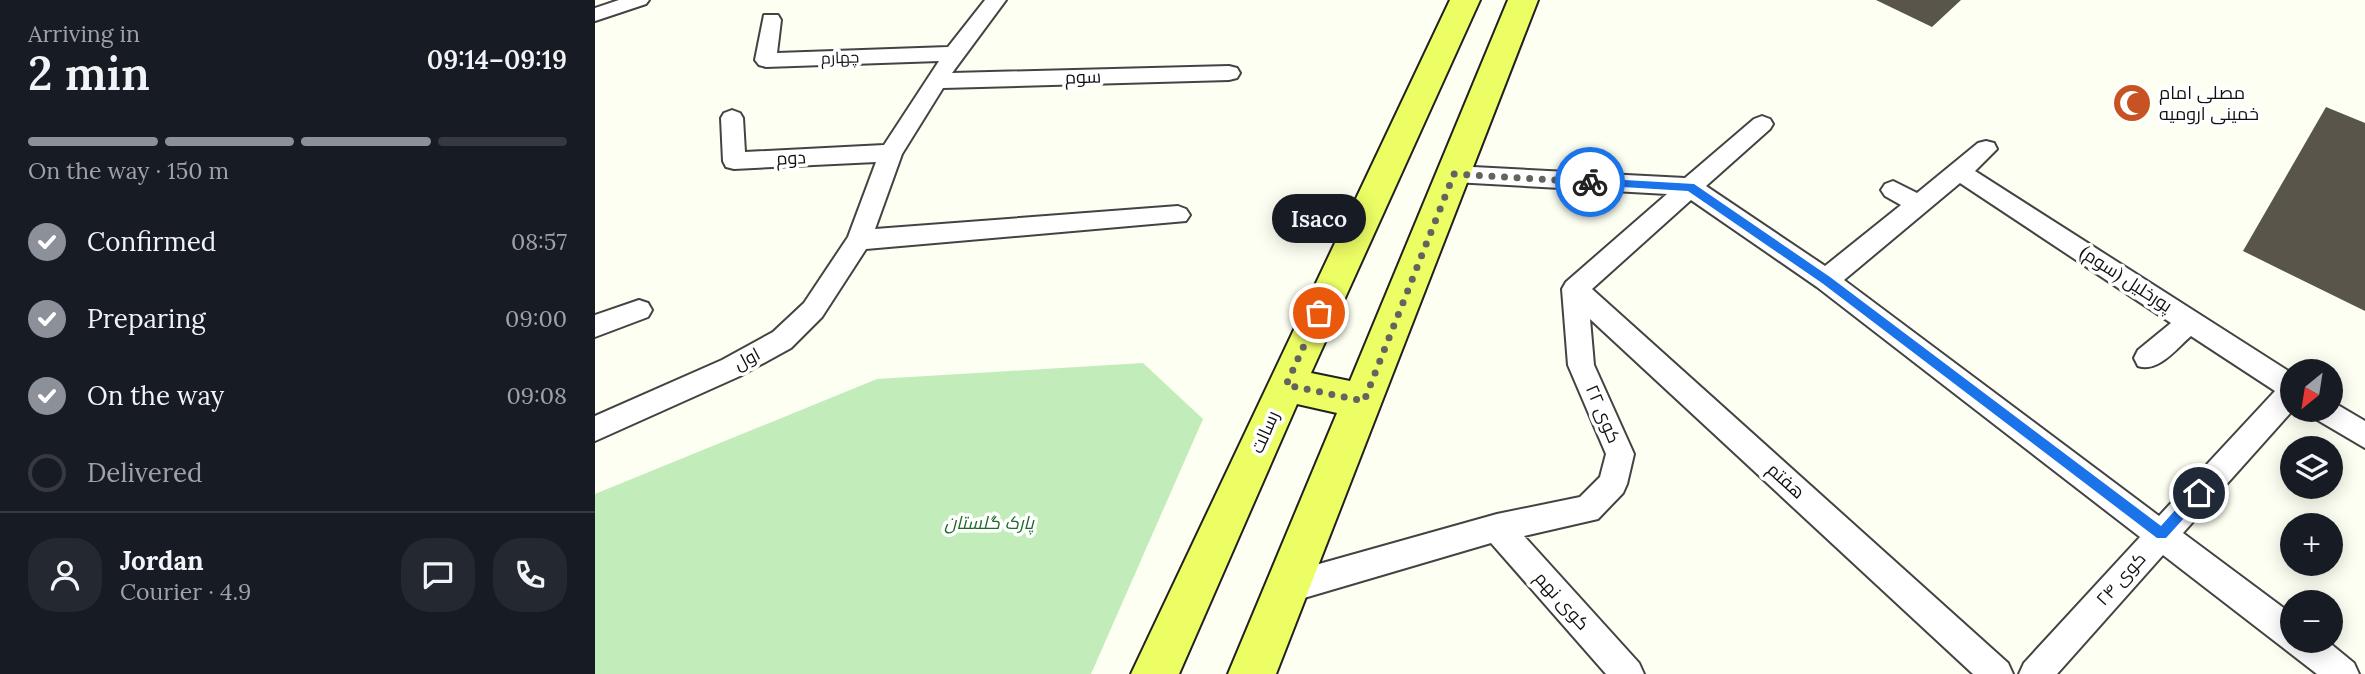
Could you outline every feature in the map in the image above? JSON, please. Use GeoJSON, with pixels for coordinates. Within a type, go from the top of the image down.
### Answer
{"type":"FeatureCollection","features":[{"type":"Feature","properties":{"kind":"main road","name":"رسالت"},"geometry":{"type":"LineString","coordinates":[[1155,674],[1465,0]]}},
{"type":"Feature","properties":{"kind":"main road"},"geometry":{"type":"LineString","coordinates":[[1252,674],[1523,0]]}},
{"type":"Feature","properties":{"kind":"main road"},"geometry":{"type":"LineString","coordinates":[[1286,385],[1364,401]]}},
{"type":"Feature","properties":{"kind":"street"},"geometry":{"type":"LineString","coordinates":[[595,15],[639,0]]}},
{"type":"Feature","properties":{"kind":"street","name":"اول"},"geometry":{"type":"LineString","coordinates":[[595,429],[731,368],[782,341],[813,310],[859,240],[891,153],[954,54],[996,0]]}},
{"type":"Feature","properties":{"kind":"street","name":"چهارم"},"geometry":{"type":"LineString","coordinates":[[771,20],[766,60],[954,54]]}},
{"type":"Feature","properties":{"kind":"street","name":"سوم"},"geometry":{"type":"LineString","coordinates":[[936,81],[1229,72]]}},
{"type":"Feature","properties":{"kind":"street","name":"دوم"},"geometry":{"type":"LineString","coordinates":[[732,118],[734,161],[891,153]]}},
{"type":"Feature","properties":{"kind":"street"},"geometry":{"type":"LineString","coordinates":[[1575,289],[1762,124]]}},
{"type":"Feature","properties":{"kind":"street"},"geometry":{"type":"LineString","coordinates":[[1826,280],[1986,149]]}},
{"type":"Feature","properties":{"kind":"street","name":"پورخلیل (سوم)"},"geometry":{"type":"LineString","coordinates":[[1958,171],[2280,381]]}},
{"type":"Feature","properties":{"kind":"street"},"geometry":{"type":"LineString","coordinates":[[1454,174],[1690,187],[1826,280],[2280,625]]}},
{"type":"Feature","properties":{"kind":"street"},"geometry":{"type":"LineString","coordinates":[[1893,190],[1918,204]]}},
{"type":"Feature","properties":{"kind":"street"},"geometry":{"type":"LineString","coordinates":[[859,240],[1178,215]]}},
{"type":"Feature","properties":{"kind":"street","name":"کوی ۲۲"},"geometry":{"type":"LineString","coordinates":[[1287,588],[1497,528],[1588,509],[1613,484],[1620,454],[1581,365],[1575,289]]}},
{"type":"Feature","properties":{"kind":"street","name":"هفتم"},"geometry":{"type":"LineString","coordinates":[[1575,289],[1997,674]]}},
{"type":"Feature","properties":{"kind":"street"},"geometry":{"type":"LineString","coordinates":[[595,326],[639,310]]}},
{"type":"Feature","properties":{"kind":"street"},"geometry":{"type":"LineString","coordinates":[[2147,358],[2191,321]]}},
{"type":"Feature","properties":{"kind":"street","name":"کوی ۲۴"},"geometry":{"type":"LineString","coordinates":[[2035,674],[2280,404]]}},
{"type":"Feature","properties":{"kind":"street"},"geometry":{"type":"LineString","coordinates":[[2343,422],[2365,436]]}},
{"type":"Feature","properties":{"kind":"street","name":"کوی نهم"},"geometry":{"type":"LineString","coordinates":[[1497,528],[1628,674]]}},
{"type":"Feature","properties":{"kind":"street"},"geometry":{"type":"LineString","coordinates":[[2316,653],[2343,674]]}},
{"type":"Feature","properties":{"kind":"green space","name":"پارک گلستان"},"geometry":{"type":"Polygon","coordinates":[[[1143,363],[1203,419],[1091,674],[595,674],[595,494],[877,379],[1143,363]]]}},
{"type":"Feature","properties":{"kind":"building"},"geometry":{"type":"Polygon","coordinates":[[[1876,0],[1961,0],[1932,27],[1876,0]]]}},
{"type":"Feature","properties":{"kind":"building"},"geometry":{"type":"Polygon","coordinates":[[[2326,107],[2365,123],[2365,311],[2243,251],[2326,107]]]}},
{"type":"Feature","properties":{"kind":"way so far"},"geometry":{"type":"LineString","coordinates":[[1319,313],[1286,385],[1364,401],[1454,174],[1590,182]]}},
{"type":"Feature","properties":{"kind":"place","name":"مصلی امام خمینی ارومیه"},"geometry":{"type":"Point","coordinates":[2132,103]}},
{"type":"Feature","properties":{"kind":"place","name":"Isaco"},"geometry":{"type":"Point","coordinates":[1319,313]}},
{"type":"Feature","properties":{"kind":"route"},"geometry":{"type":"LineString","coordinates":[[1590,182],[1690,187],[1826,280],[2162,534],[2199,493]]}}]}
